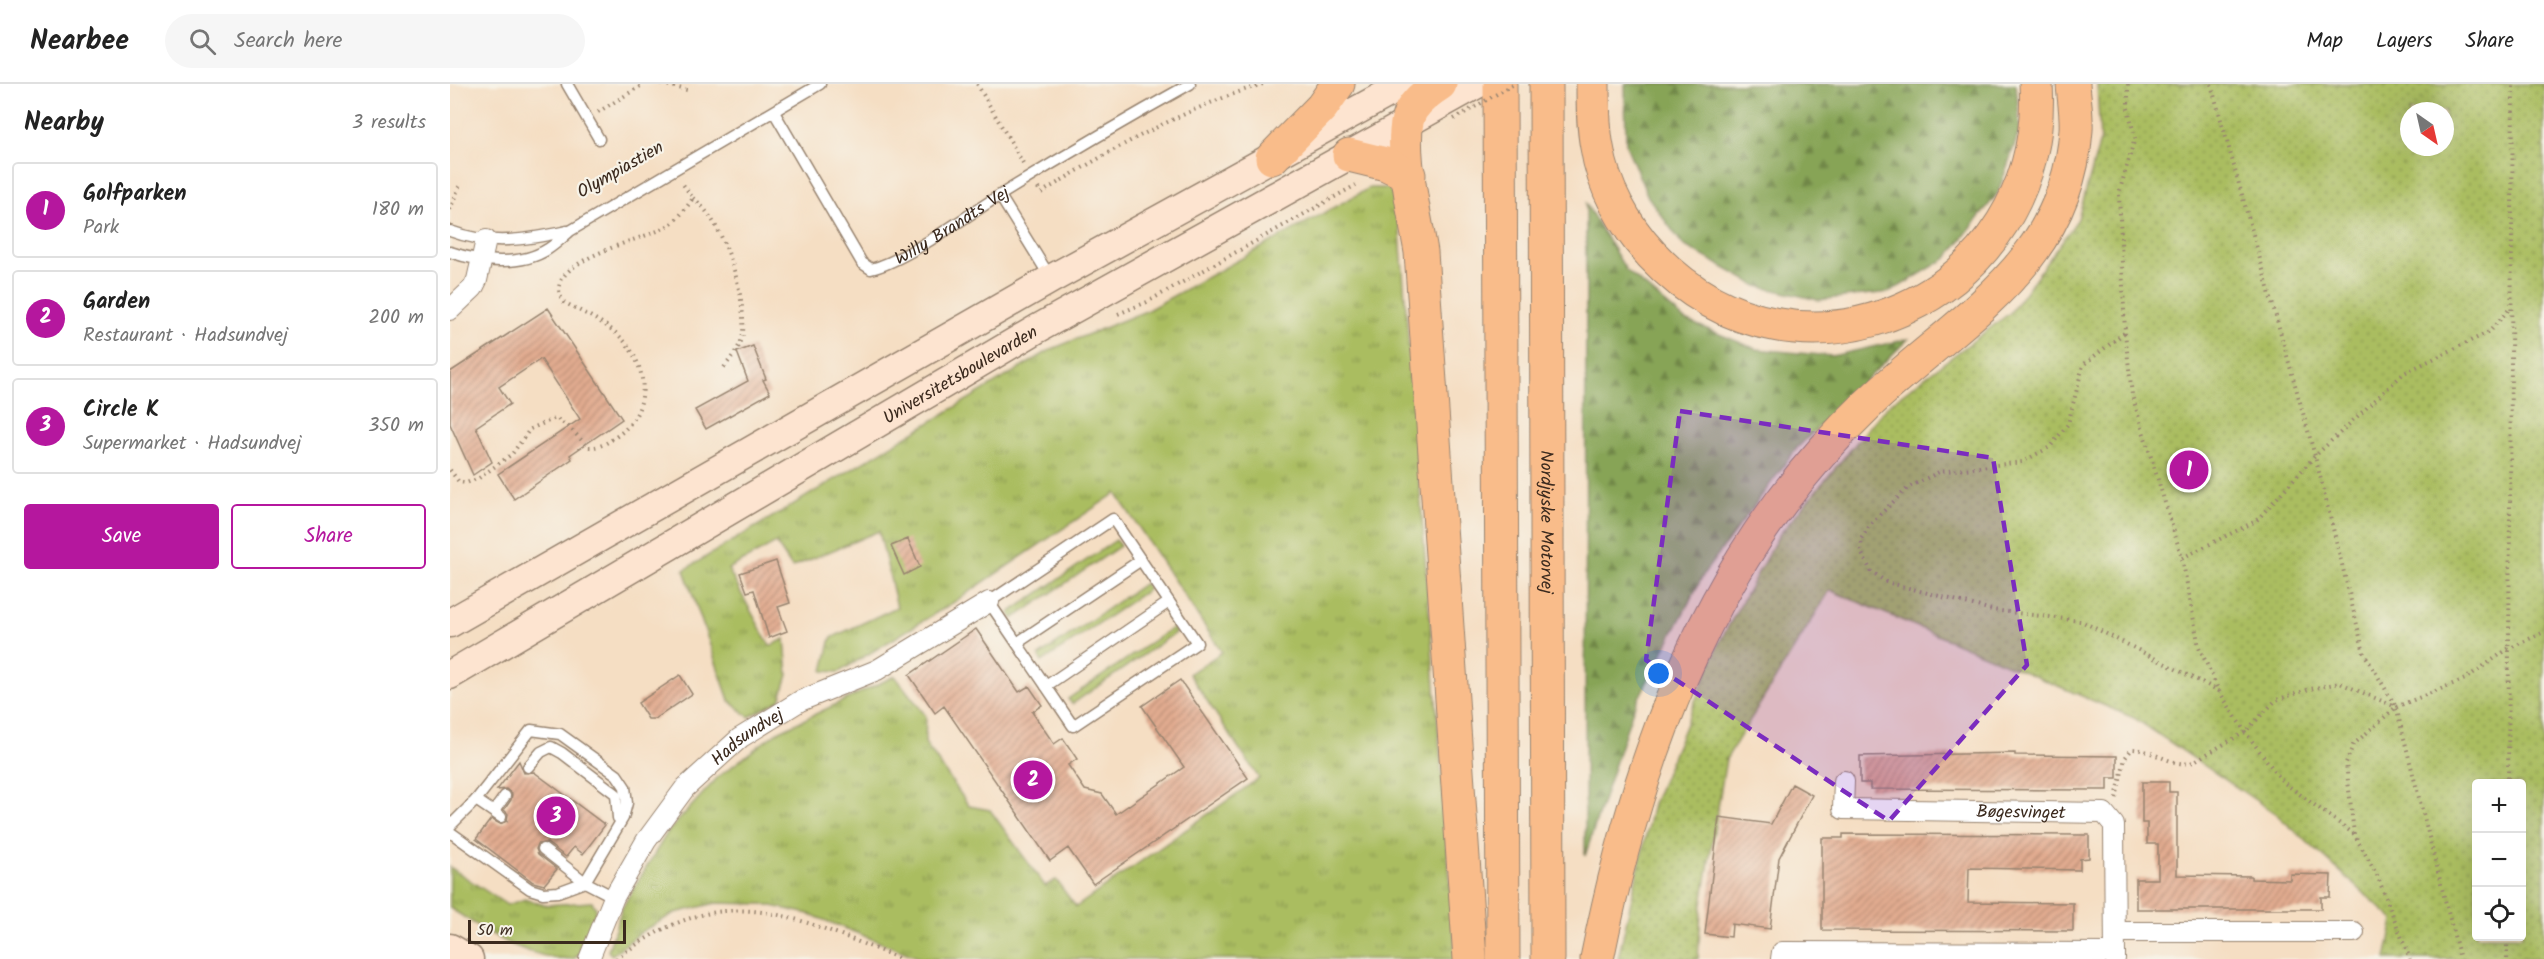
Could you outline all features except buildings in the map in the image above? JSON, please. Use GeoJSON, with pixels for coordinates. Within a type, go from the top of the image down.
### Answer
{"type":"FeatureCollection","features":[{"type":"Feature","properties":{"kind":"highway"},"geometry":{"type":"LineString","coordinates":[[1272,158],[1322,107],[1338,84]]}},
{"type":"Feature","properties":{"kind":"highway"},"geometry":{"type":"LineString","coordinates":[[1500,84],[1503,959]]}},
{"type":"Feature","properties":{"kind":"highway","name":"Nordjyske Motorvej"},"geometry":{"type":"LineString","coordinates":[[1546,84],[1548,959]]}},
{"type":"Feature","properties":{"kind":"highway"},"geometry":{"type":"LineString","coordinates":[[1593,84],[1597,148],[1612,196],[1637,239],[1671,275],[1712,303],[1758,321],[1807,328],[1856,324],[1904,310],[1947,285],[1983,251],[2011,210],[2030,165],[2038,116],[2036,84]]}},
{"type":"Feature","properties":{"kind":"highway"},"geometry":{"type":"LineString","coordinates":[[1597,959],[1612,882],[1639,788],[1668,708],[1713,613],[1743,558],[1780,503],[1823,453],[1866,406],[2003,287],[2039,245],[2056,211],[2070,173],[2076,129],[2073,84]]}},
{"type":"Feature","properties":{"kind":"highway"},"geometry":{"type":"LineString","coordinates":[[1430,97],[1405,150],[1421,252],[1470,959]]}},
{"type":"Feature","properties":{"kind":"highway"},"geometry":{"type":"LineString","coordinates":[[1349,155],[1386,164],[1409,175]]}},
{"type":"Feature","properties":{"kind":"main road","name":"Universitetsboulevarden"},"geometry":{"type":"LineString","coordinates":[[450,623],[1051,279],[1272,158],[1430,97]]}},
{"type":"Feature","properties":{"kind":"main road","name":"Universitetsboulevarden"},"geometry":{"type":"LineString","coordinates":[[450,675],[1037,329],[1349,155],[1430,97]]}},
{"type":"Feature","properties":{"kind":"main road"},"geometry":{"type":"LineString","coordinates":[[450,948],[469,959]]}},
{"type":"Feature","properties":{"kind":"street"},"geometry":{"type":"LineString","coordinates":[[450,310],[473,288],[484,250]]}},
{"type":"Feature","properties":{"kind":"street","name":"Hadsundvej"},"geometry":{"type":"LineString","coordinates":[[590,959],[614,897],[646,841],[685,788],[740,738],[800,701],[877,670],[989,602]]}},
{"type":"Feature","properties":{"kind":"street","name":"Bøgesvinget"},"geometry":{"type":"LineString","coordinates":[[1844,781],[1843,809],[2104,813]]}},
{"type":"Feature","properties":{"kind":"street"},"geometry":{"type":"LineString","coordinates":[[1781,959],[1782,952],[2115,956],[2114,825],[2104,813]]}},
{"type":"Feature","properties":{"kind":"street"},"geometry":{"type":"LineString","coordinates":[[2115,932],[2354,932]]}},
{"type":"Feature","properties":{"kind":"lane"},"geometry":{"type":"LineString","coordinates":[[567,84],[599,139]]}},
{"type":"Feature","properties":{"kind":"lane"},"geometry":{"type":"LineString","coordinates":[[450,231],[507,260],[530,257],[547,250],[570,231],[820,84]]}},
{"type":"Feature","properties":{"kind":"lane","name":"Willy Brandts Vej"},"geometry":{"type":"LineString","coordinates":[[774,111],[862,263],[871,269],[881,267],[919,245],[1190,84]]}},
{"type":"Feature","properties":{"kind":"lane"},"geometry":{"type":"LineString","coordinates":[[1000,196],[1051,279]]}},
{"type":"Feature","properties":{"kind":"lane"},"geometry":{"type":"LineString","coordinates":[[450,252],[484,250],[570,231]]}},
{"type":"Feature","properties":{"kind":"lane"},"geometry":{"type":"LineString","coordinates":[[1113,519],[1141,560],[1197,643],[1073,726],[989,602],[1113,519]]}},
{"type":"Feature","properties":{"kind":"lane"},"geometry":{"type":"LineString","coordinates":[[1017,643],[1141,560]]}},
{"type":"Feature","properties":{"kind":"lane"},"geometry":{"type":"LineString","coordinates":[[1046,686],[1169,602]]}},
{"type":"Feature","properties":{"kind":"lane"},"geometry":{"type":"LineString","coordinates":[[450,826],[476,800],[531,730],[560,734],[617,775],[625,787],[627,803],[623,818],[585,882],[558,892],[543,893],[530,889],[450,832]]}},
{"type":"Feature","properties":{"kind":"lane"},"geometry":{"type":"LineString","coordinates":[[528,767],[541,752],[551,747],[562,753],[615,794],[619,812],[616,830]]}},
{"type":"Feature","properties":{"kind":"lane"},"geometry":{"type":"LineString","coordinates":[[476,800],[498,814],[506,796]]}},
{"type":"Feature","properties":{"kind":"lane"},"geometry":{"type":"LineString","coordinates":[[543,849],[585,882],[614,897]]}},
{"type":"Feature","properties":{"kind":"path"},"geometry":{"type":"LineString","coordinates":[[602,110],[644,84]]}},
{"type":"Feature","properties":{"kind":"path"},"geometry":{"type":"LineString","coordinates":[[662,84],[691,92]]}},
{"type":"Feature","properties":{"kind":"path"},"geometry":{"type":"LineString","coordinates":[[1430,97],[1514,84]]}},
{"type":"Feature","properties":{"kind":"path"},"geometry":{"type":"LineString","coordinates":[[2128,84],[2128,108],[2135,138],[2119,194],[2125,333],[2132,395],[2182,558],[2199,647],[2219,691],[2245,732],[2283,782],[2354,834]]}},
{"type":"Feature","properties":{"kind":"path"},"geometry":{"type":"LineString","coordinates":[[2211,84],[2315,456],[2364,653],[2396,707],[2460,959]]}},
{"type":"Feature","properties":{"kind":"path"},"geometry":{"type":"LineString","coordinates":[[2508,779],[2513,84]]}},
{"type":"Feature","properties":{"kind":"path"},"geometry":{"type":"LineString","coordinates":[[673,170],[693,198],[700,203],[718,231],[734,268],[743,335],[723,369]]}},
{"type":"Feature","properties":{"kind":"path"},"geometry":{"type":"LineString","coordinates":[[450,210],[460,184]]}},
{"type":"Feature","properties":{"kind":"path"},"geometry":{"type":"LineString","coordinates":[[450,470],[459,482],[466,483],[478,478],[512,454],[530,429],[556,418],[571,429],[588,447],[597,447],[629,427],[636,418],[644,395],[641,371],[636,358],[615,332],[564,302],[559,296],[559,286],[564,274],[580,262],[665,227],[684,212],[693,198]]}},
{"type":"Feature","properties":{"kind":"path"},"geometry":{"type":"LineString","coordinates":[[2182,558],[2256,521],[2315,456],[2404,373],[2489,332],[2511,307]]}},
{"type":"Feature","properties":{"kind":"path"},"geometry":{"type":"LineString","coordinates":[[2125,333],[2083,365],[2068,424],[2050,447],[2022,462],[1939,472],[1909,488],[1873,521],[1861,539],[1862,554],[1871,571],[1886,582],[1918,593],[1992,610],[2081,621],[2219,691]]}},
{"type":"Feature","properties":{"kind":"path"},"geometry":{"type":"LineString","coordinates":[[2410,959],[2377,875],[2354,834],[2346,763],[2352,746],[2396,707],[2465,678],[2508,649],[2544,632]]}},
{"type":"Feature","properties":{"kind":"path"},"geometry":{"type":"LineString","coordinates":[[2104,813],[2117,796],[2125,758],[2132,749],[2152,753],[2183,765],[2202,758],[2245,732],[2276,700],[2340,683],[2396,707]]}},
{"type":"Feature","properties":{"kind":"path"},"geometry":{"type":"LineString","coordinates":[[615,958],[646,936],[678,920],[711,913],[744,910],[778,913],[809,922],[901,959]]}},
{"type":"Feature","properties":{"kind":"path"},"geometry":{"type":"LineString","coordinates":[[2507,941],[2507,959]]}},
{"type":"Feature","properties":{"kind":"highlighted area"},"geometry":{"type":"Polygon","coordinates":[[[1680,411],[1993,458],[2027,665],[1889,821],[1646,660],[1680,411]]]}},
{"type":"Feature","properties":{"kind":"green space"},"geometry":{"type":"Polygon","coordinates":[[[1625,84],[2016,84],[2020,129],[1998,193],[1947,258],[1890,292],[1818,300],[1757,286],[1683,245],[1648,197],[1626,145],[1625,84]]]}},
{"type":"Feature","properties":{"kind":"green space"},"geometry":{"type":"Polygon","coordinates":[[[2097,84],[2544,84],[2544,959],[2386,959],[2394,920],[2276,814],[2134,718],[1830,590],[1726,759],[1701,910],[1698,959],[1618,959],[1653,804],[1719,643],[1779,535],[1888,405],[2010,313],[2078,219],[2100,141],[2097,84]]]}},
{"type":"Feature","properties":{"kind":"green space"},"geometry":{"type":"Polygon","coordinates":[[[1369,188],[1389,188],[1398,207],[1456,959],[922,959],[809,914],[763,904],[716,903],[675,913],[644,930],[612,955],[608,951],[622,908],[667,833],[718,777],[776,733],[895,676],[926,716],[925,743],[969,806],[990,810],[1045,886],[1056,880],[1076,907],[1259,778],[1189,674],[1222,652],[1116,493],[954,602],[839,672],[823,671],[831,638],[897,607],[879,531],[792,567],[776,543],[728,569],[770,646],[785,639],[788,675],[780,700],[749,717],[729,700],[684,570],[1052,349],[1146,311],[1369,188]]]}},
{"type":"Feature","properties":{"kind":"green space"},"geometry":{"type":"Polygon","coordinates":[[[1586,204],[1626,270],[1685,320],[1756,349],[1832,356],[1908,339],[1797,448],[1705,572],[1633,709],[1585,856],[1586,204]]]}},
{"type":"Feature","properties":{"kind":"green space"},"geometry":{"type":"Polygon","coordinates":[[[1116,540],[1120,546],[1013,619],[1009,613],[1116,540]]]}},
{"type":"Feature","properties":{"kind":"green space"},"geometry":{"type":"Polygon","coordinates":[[[1145,583],[1149,589],[1042,662],[1039,656],[1145,583]]]}},
{"type":"Feature","properties":{"kind":"green space"},"geometry":{"type":"Polygon","coordinates":[[[1175,626],[1178,631],[1072,704],[1068,699],[1175,626]]]}},
{"type":"Feature","properties":{"kind":"green space"},"geometry":{"type":"Polygon","coordinates":[[[450,867],[507,905],[525,899],[545,905],[592,902],[596,908],[595,913],[580,953],[573,959],[539,955],[508,943],[450,908],[450,867]]]}},
{"type":"Feature","properties":{"kind":"place","name":"Golfparken"},"geometry":{"type":"Point","coordinates":[2189,470]}},
{"type":"Feature","properties":{"kind":"place","name":"Garden"},"geometry":{"type":"Point","coordinates":[1033,780]}},
{"type":"Feature","properties":{"kind":"place","name":"Circle K"},"geometry":{"type":"Point","coordinates":[556,816]}}]}
